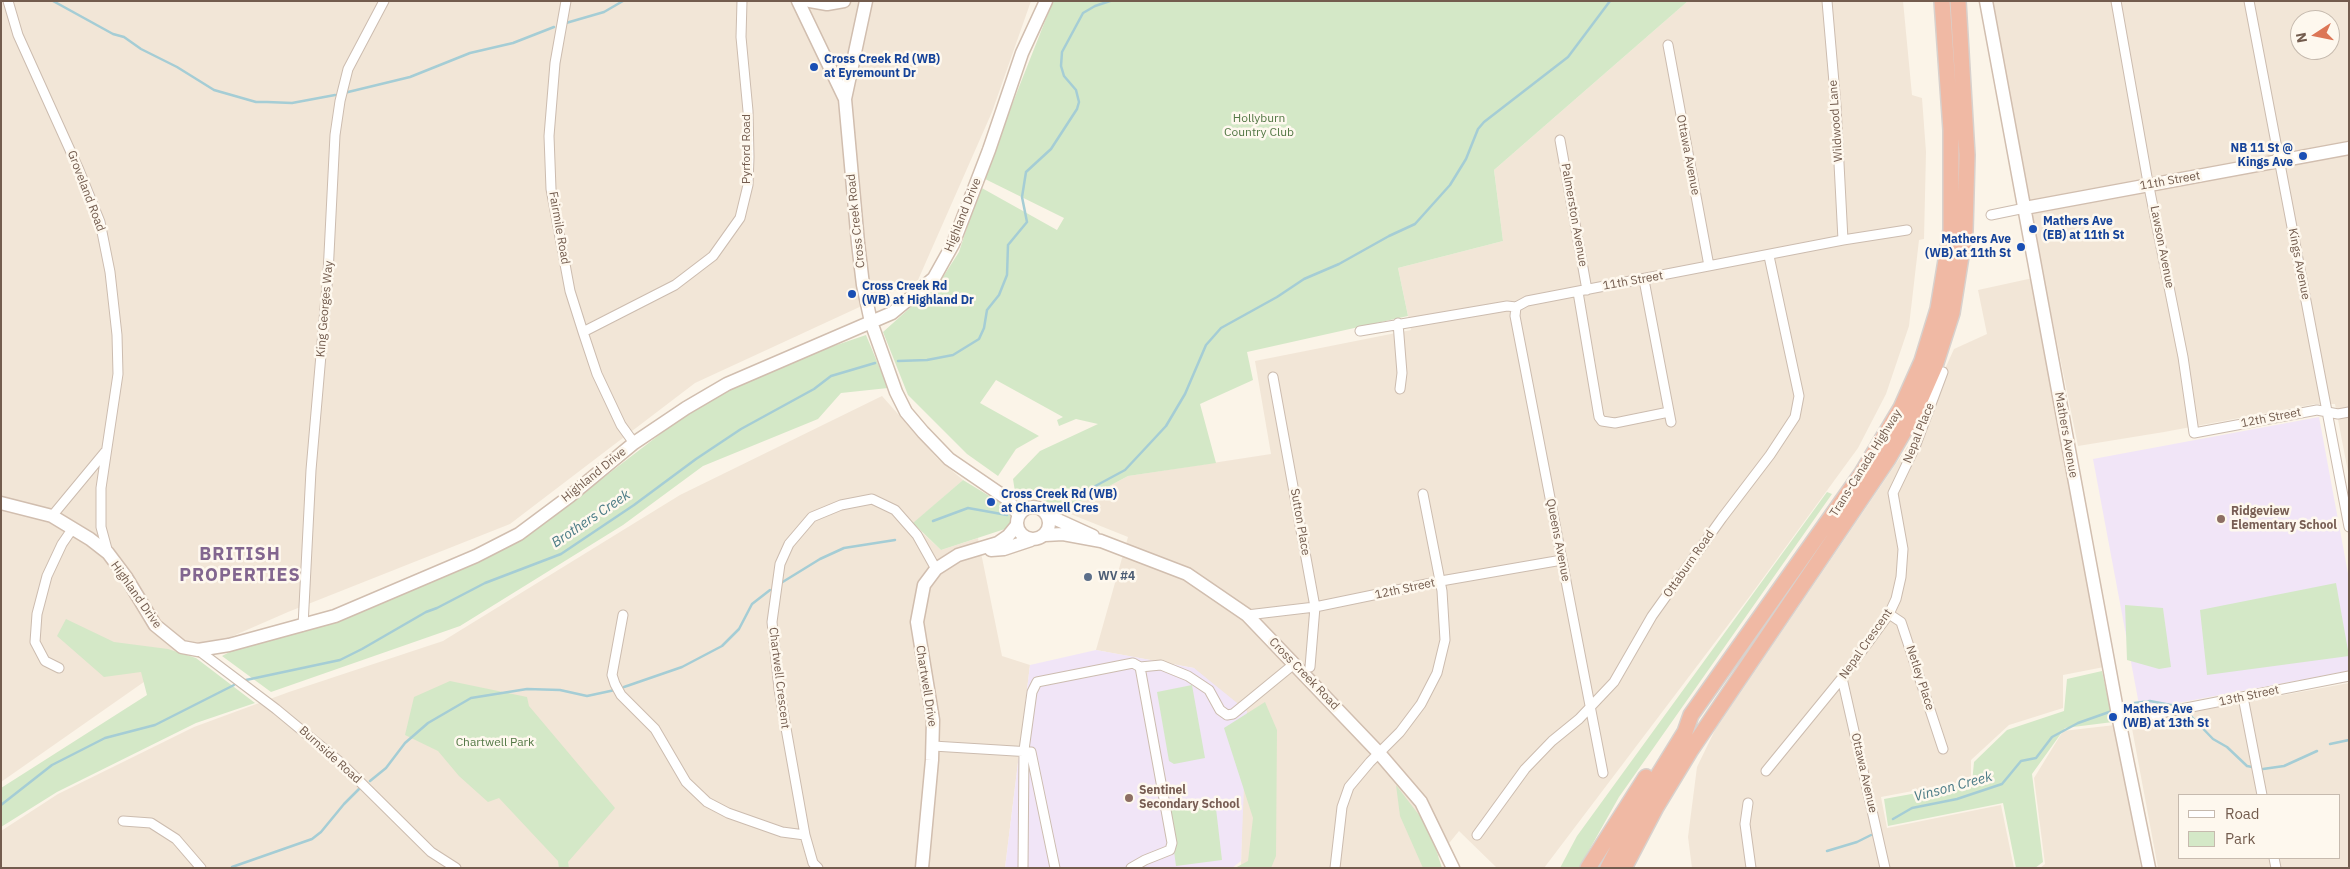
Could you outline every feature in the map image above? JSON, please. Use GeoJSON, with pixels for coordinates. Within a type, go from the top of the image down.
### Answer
{"type":"FeatureCollection","features":[{"type":"Feature","properties":{"kind":"highway","name":"Trans-Canada Highway"},"geometry":{"type":"LineString","coordinates":[[1608,868],[1643,800],[1685,732],[1691,715],[1862,473],[1900,408],[1931,335],[1944,281],[1952,205],[1951,121],[1942,1]]}},
{"type":"Feature","properties":{"kind":"highway","name":"Trans-Canada Highway"},"geometry":{"type":"LineString","coordinates":[[1624,868],[1669,785],[1727,695],[1888,459],[1924,391],[1945,340],[1958,284],[1967,206],[1966,147],[1958,1]]}},
{"type":"Feature","properties":{"kind":"highway"},"geometry":{"type":"LineString","coordinates":[[1633,868],[1727,695]]}},
{"type":"Feature","properties":{"kind":"highway"},"geometry":{"type":"LineString","coordinates":[[1588,868],[1634,794],[1691,715]]}},
{"type":"Feature","properties":{"kind":"street","name":"Groveland Road"},"geometry":{"type":"LineString","coordinates":[[8,1],[18,35],[79,170],[100,222],[110,272],[117,334],[118,374],[101,488],[101,527],[108,553]]}},
{"type":"Feature","properties":{"kind":"street","name":"King Georges Way"},"geometry":{"type":"LineString","coordinates":[[303,626],[311,470],[328,274],[335,135],[348,68],[384,1]]}},
{"type":"Feature","properties":{"kind":"street","name":"Fairmile Road"},"geometry":{"type":"LineString","coordinates":[[566,1],[555,63],[549,136],[551,180],[570,291],[598,374],[621,425],[634,443]]}},
{"type":"Feature","properties":{"kind":"street","name":"Pyrford Road"},"geometry":{"type":"LineString","coordinates":[[583,332],[675,285],[713,256],[740,218],[748,185],[749,157],[748,111],[740,37],[742,1]]}},
{"type":"Feature","properties":{"kind":"street","name":"Cross Creek Road"},"geometry":{"type":"LineString","coordinates":[[798,1],[845,99]]}},
{"type":"Feature","properties":{"kind":"street"},"geometry":{"type":"LineString","coordinates":[[810,1],[827,4],[844,1]]}},
{"type":"Feature","properties":{"kind":"street","name":"Cross Creek Road"},"geometry":{"type":"LineString","coordinates":[[866,1],[845,99],[863,286],[871,322],[889,374],[906,412],[923,432],[950,458],[1006,498],[1018,520]]}},
{"type":"Feature","properties":{"kind":"street","name":"Highland Drive"},"geometry":{"type":"LineString","coordinates":[[1,503],[52,516],[73,528],[108,553],[155,625],[182,647],[198,650],[229,645],[303,626],[354,609],[476,556],[519,534],[570,496],[634,443],[686,408],[727,384],[892,313],[934,278],[953,244],[989,150],[1022,52],[1046,1]]}},
{"type":"Feature","properties":{"kind":"street","name":"Wildwood Lane"},"geometry":{"type":"LineString","coordinates":[[1827,1],[1836,106],[1843,240]]}},
{"type":"Feature","properties":{"kind":"street","name":"Mathers Avenue"},"geometry":{"type":"LineString","coordinates":[[1986,1],[2149,868]]}},
{"type":"Feature","properties":{"kind":"street","name":"Lawson Avenue"},"geometry":{"type":"LineString","coordinates":[[2116,1],[2149,184],[2184,357],[2194,434]]}},
{"type":"Feature","properties":{"kind":"street","name":"Kings Avenue"},"geometry":{"type":"LineString","coordinates":[[2249,1],[2349,527]]}},
{"type":"Feature","properties":{"kind":"street","name":"Ottawa Avenue"},"geometry":{"type":"LineString","coordinates":[[1668,45],[1709,266]]}},
{"type":"Feature","properties":{"kind":"street","name":"Palmerston Avenue"},"geometry":{"type":"LineString","coordinates":[[1560,140],[1587,290]]}},
{"type":"Feature","properties":{"kind":"street","name":"11th Street"},"geometry":{"type":"LineString","coordinates":[[1991,215],[2349,148]]}},
{"type":"Feature","properties":{"kind":"street","name":"11th Street"},"geometry":{"type":"LineString","coordinates":[[1360,330],[1506,306],[1516,307],[1527,301],[1769,256],[1843,240],[1907,230]]}},
{"type":"Feature","properties":{"kind":"street","name":"Ottaburn Road"},"geometry":{"type":"LineString","coordinates":[[1476,834],[1525,769],[1552,741],[1579,720],[1614,682],[1652,616],[1770,455],[1795,416],[1799,396],[1769,256]]}},
{"type":"Feature","properties":{"kind":"street"},"geometry":{"type":"LineString","coordinates":[[1578,292],[1602,420],[1615,423],[1670,417],[1644,280]]}},
{"type":"Feature","properties":{"kind":"street","name":"Queens Avenue"},"geometry":{"type":"LineString","coordinates":[[1516,307],[1515,316],[1603,773]]}},
{"type":"Feature","properties":{"kind":"street"},"geometry":{"type":"LineString","coordinates":[[1398,324],[1402,373],[1400,389]]}},
{"type":"Feature","properties":{"kind":"street","name":"Nepal Place"},"geometry":{"type":"LineString","coordinates":[[1893,493],[1915,447],[1943,372]]}},
{"type":"Feature","properties":{"kind":"street","name":"Sutton Place"},"geometry":{"type":"LineString","coordinates":[[1274,377],[1315,607],[1310,667]]}},
{"type":"Feature","properties":{"kind":"street","name":"12th Street"},"geometry":{"type":"LineString","coordinates":[[2194,434],[2317,410],[2338,414],[2349,412]]}},
{"type":"Feature","properties":{"kind":"street"},"geometry":{"type":"LineString","coordinates":[[52,516],[107,450]]}},
{"type":"Feature","properties":{"kind":"street","name":"Nepal Crescent"},"geometry":{"type":"LineString","coordinates":[[1766,771],[1842,678],[1889,614],[1896,599],[1901,578],[1903,549],[1893,493]]}},
{"type":"Feature","properties":{"kind":"street"},"geometry":{"type":"LineString","coordinates":[[1335,868],[1342,807],[1350,787],[1400,732],[1421,704],[1437,673],[1446,640],[1441,581],[1424,494]]}},
{"type":"Feature","properties":{"kind":"street","name":"Cross Creek Road"},"geometry":{"type":"LineString","coordinates":[[1006,498],[1020,500],[1033,507]]}},
{"type":"Feature","properties":{"kind":"street","name":"Chartwell Crescent"},"geometry":{"type":"LineString","coordinates":[[818,868],[813,863],[805,835],[779,689],[772,622],[780,564],[789,544],[812,517],[841,505],[872,499],[895,510],[917,535],[936,569]]}},
{"type":"Feature","properties":{"kind":"street"},"geometry":{"type":"LineString","coordinates":[[936,569],[958,555],[998,543],[1008,536],[1023,511],[1033,507],[1047,515],[1049,525],[1045,534],[1036,540],[1004,549],[973,551]]}},
{"type":"Feature","properties":{"kind":"street","name":"Cross Creek Road"},"geometry":{"type":"LineString","coordinates":[[1047,515],[1079,528],[1101,541],[1187,574],[1247,615],[1379,753],[1421,802],[1453,868]]}},
{"type":"Feature","properties":{"kind":"street"},"geometry":{"type":"LineString","coordinates":[[1018,520],[1021,535],[1031,540]]}},
{"type":"Feature","properties":{"kind":"street"},"geometry":{"type":"LineString","coordinates":[[59,668],[45,661],[35,642],[37,614],[47,576],[62,544],[73,528]]}},
{"type":"Feature","properties":{"kind":"street","name":"Cross Creek Road"},"geometry":{"type":"LineString","coordinates":[[1045,534],[1063,534],[1101,541]]}},
{"type":"Feature","properties":{"kind":"street","name":"12th Street"},"geometry":{"type":"LineString","coordinates":[[1247,615],[1315,607],[1441,581],[1562,560]]}},
{"type":"Feature","properties":{"kind":"street","name":"Chartwell Drive"},"geometry":{"type":"LineString","coordinates":[[922,868],[933,746],[933,720],[916,622],[924,584],[936,569]]}},
{"type":"Feature","properties":{"kind":"street","name":"Netley Place"},"geometry":{"type":"LineString","coordinates":[[1889,614],[1901,622],[1943,748]]}},
{"type":"Feature","properties":{"kind":"street"},"geometry":{"type":"LineString","coordinates":[[624,615],[612,675],[615,684],[621,695],[655,729],[686,782],[707,802],[728,813],[782,832],[805,835]]}},
{"type":"Feature","properties":{"kind":"street","name":"Burnside Road"},"geometry":{"type":"LineString","coordinates":[[198,650],[276,708],[340,762],[431,852],[456,868]]}},
{"type":"Feature","properties":{"kind":"street"},"geometry":{"type":"LineString","coordinates":[[1022,868],[1024,750],[1032,692],[1037,682],[1132,662],[1140,667],[1161,665],[1188,676],[1209,690],[1220,710],[1227,715],[1234,714],[1294,664]]}},
{"type":"Feature","properties":{"kind":"street"},"geometry":{"type":"LineString","coordinates":[[1131,868],[1170,850],[1172,844],[1140,667]]}},
{"type":"Feature","properties":{"kind":"street","name":"13th Street"},"geometry":{"type":"LineString","coordinates":[[2120,721],[2349,676]]}},
{"type":"Feature","properties":{"kind":"street","name":"Ottawa Avenue"},"geometry":{"type":"LineString","coordinates":[[1842,678],[1886,868]]}},
{"type":"Feature","properties":{"kind":"street"},"geometry":{"type":"LineString","coordinates":[[2243,697],[2262,794]]}},
{"type":"Feature","properties":{"kind":"street"},"geometry":{"type":"LineString","coordinates":[[933,746],[1024,750],[1031,752],[1055,868]]}},
{"type":"Feature","properties":{"kind":"street"},"geometry":{"type":"LineString","coordinates":[[1748,803],[1745,824],[1751,868]]}},
{"type":"Feature","properties":{"kind":"street"},"geometry":{"type":"LineString","coordinates":[[123,821],[151,823],[176,840],[201,868]]}},
{"type":"Feature","properties":{"kind":"shaded area"},"geometry":{"type":"Polygon","coordinates":[[[1,1],[1031,1],[992,112],[918,280],[695,383],[510,524],[288,612],[171,663],[1,782],[1,1]]]}},
{"type":"Feature","properties":{"kind":"shaded area"},"geometry":{"type":"Polygon","coordinates":[[[1688,1],[1903,1],[1912,95],[1922,98],[1926,152],[1924,239],[1919,240],[1909,326],[1886,394],[1858,448],[1750,596],[1544,868],[1497,868],[1459,831],[1429,868],[1241,868],[1242,808],[1194,668],[1096,650],[1128,537],[1063,511],[1128,476],[1271,454],[1255,361],[1411,330],[1398,268],[1503,241],[1494,170],[1688,1]]]}},
{"type":"Feature","properties":{"kind":"shaded area"},"geometry":{"type":"Polygon","coordinates":[[[1992,1],[2349,1],[2349,477],[2335,404],[2315,404],[2078,446],[2033,224],[1992,1]]]}},
{"type":"Feature","properties":{"kind":"shaded area"},"geometry":{"type":"Polygon","coordinates":[[[2033,278],[2104,667],[2063,675],[2063,708],[2009,725],[1971,760],[1971,780],[1881,797],[1887,828],[2001,805],[2014,868],[1692,868],[1688,837],[1697,767],[1715,730],[1914,437],[1954,349],[1987,334],[1978,290],[2033,278]]]}},
{"type":"Feature","properties":{"kind":"shaded area"},"geometry":{"type":"Polygon","coordinates":[[[882,396],[937,458],[963,480],[913,524],[941,550],[978,538],[1002,656],[1030,665],[1005,868],[1,868],[1,831],[58,794],[194,727],[289,692],[443,641],[680,495],[882,396]]]}},
{"type":"Feature","properties":{"kind":"shaded area","name":"Ridgeview Elementary School"},"geometry":{"type":"Polygon","coordinates":[[[2319,417],[2349,579],[2349,671],[2140,710],[2093,459],[2319,417]]]}},
{"type":"Feature","properties":{"kind":"shaded area","name":"Sentinel Secondary School"},"geometry":{"type":"Polygon","coordinates":[[[1096,650],[1194,668],[1247,711],[1241,861],[1232,868],[1005,868],[1030,665],[1096,650]]]}},
{"type":"Feature","properties":{"kind":"shaded area"},"geometry":{"type":"Polygon","coordinates":[[[2349,683],[2349,868],[2158,868],[2131,723],[2349,683]]]}},
{"type":"Feature","properties":{"kind":"shaded area"},"geometry":{"type":"Polygon","coordinates":[[[2115,725],[2141,868],[2040,868],[2045,864],[2034,778],[2063,731],[2115,725]]]}},
{"type":"Feature","properties":{"kind":"green space","name":"Hollyburn Country Club"},"geometry":{"type":"Polygon","coordinates":[[[1053,1],[1688,1],[1494,170],[1503,241],[1398,268],[1408,316],[1247,352],[1253,380],[1200,404],[1216,463],[1128,476],[1063,511],[1041,499],[1015,492],[1013,479],[1040,451],[1098,424],[1076,419],[1059,426],[1057,420],[1063,417],[996,380],[980,403],[1039,436],[1016,449],[998,476],[967,454],[908,395],[883,332],[941,280],[959,252],[980,187],[1057,230],[1064,218],[983,178],[1053,1]]]}},
{"type":"Feature","properties":{"kind":"green space"},"geometry":{"type":"Polygon","coordinates":[[[866,335],[888,388],[841,393],[818,419],[703,466],[623,525],[460,626],[271,692],[222,656],[241,646],[345,619],[440,578],[535,530],[676,422],[731,389],[819,351],[866,335]]]}},
{"type":"Feature","properties":{"kind":"green space"},"geometry":{"type":"Polygon","coordinates":[[[963,480],[1014,511],[1014,522],[1011,527],[941,550],[913,523],[963,480]]]}},
{"type":"Feature","properties":{"kind":"green space"},"geometry":{"type":"Polygon","coordinates":[[[1827,492],[1832,494],[1619,797],[1579,868],[1560,868],[1577,836],[1827,492]]]}},
{"type":"Feature","properties":{"kind":"green space"},"geometry":{"type":"Polygon","coordinates":[[[2336,583],[2349,656],[2207,675],[2200,610],[2336,583]]]}},
{"type":"Feature","properties":{"kind":"green space"},"geometry":{"type":"Polygon","coordinates":[[[2125,605],[2163,608],[2171,667],[2159,669],[2127,660],[2125,605]]]}},
{"type":"Feature","properties":{"kind":"green space"},"geometry":{"type":"Polygon","coordinates":[[[66,619],[114,642],[168,649],[196,658],[255,703],[196,723],[57,792],[1,827],[1,788],[147,695],[141,672],[104,677],[57,636],[66,619]]]}},
{"type":"Feature","properties":{"kind":"green space"},"geometry":{"type":"Polygon","coordinates":[[[2102,671],[2113,722],[2065,728],[2032,774],[2043,862],[2035,868],[2016,868],[2003,803],[1888,826],[1884,799],[1972,783],[1974,762],[2007,730],[2064,711],[2067,679],[2102,671]]]}},
{"type":"Feature","properties":{"kind":"green space","name":"Chartwell Park"},"geometry":{"type":"Polygon","coordinates":[[[450,681],[527,697],[529,706],[615,808],[568,862],[569,868],[559,868],[558,861],[499,798],[488,802],[459,776],[438,751],[405,735],[414,697],[450,681]]]}},
{"type":"Feature","properties":{"kind":"green space"},"geometry":{"type":"Polygon","coordinates":[[[1192,685],[1205,758],[1174,764],[1169,761],[1157,692],[1192,685]]]}},
{"type":"Feature","properties":{"kind":"green space"},"geometry":{"type":"Polygon","coordinates":[[[1265,702],[1277,730],[1276,856],[1271,868],[1235,868],[1248,861],[1253,818],[1224,728],[1265,702]]]}},
{"type":"Feature","properties":{"kind":"green space"},"geometry":{"type":"Polygon","coordinates":[[[1396,785],[1429,828],[1442,868],[1423,868],[1400,816],[1396,785]]]}},
{"type":"Feature","properties":{"kind":"green space"},"geometry":{"type":"Polygon","coordinates":[[[1215,800],[1222,860],[1176,866],[1168,806],[1215,800]]]}},
{"type":"Feature","properties":{"kind":"waterway"},"geometry":{"type":"LineString","coordinates":[[53,1],[113,34],[124,37],[141,49],[177,67],[214,90],[256,102],[292,103],[335,95]]}},
{"type":"Feature","properties":{"kind":"waterway"},"geometry":{"type":"LineString","coordinates":[[566,23],[604,12],[623,1]]}},
{"type":"Feature","properties":{"kind":"waterway","name":"Brothers Creek"},"geometry":{"type":"LineString","coordinates":[[898,361],[927,360],[953,355],[979,339],[984,328],[987,310],[999,295],[1007,275],[1008,245],[1027,222],[1022,197],[1026,172],[1051,149],[1077,109],[1079,102],[1076,90],[1064,76],[1061,66],[1062,52],[1083,13],[1095,6],[1110,1]]}},
{"type":"Feature","properties":{"kind":"waterway"},"geometry":{"type":"LineString","coordinates":[[1062,504],[1125,470],[1166,426],[1185,394],[1206,345],[1221,328],[1277,297],[1304,279],[1339,264],[1415,224],[1450,185],[1466,159],[1478,129],[1484,122],[1568,57],[1610,1]]}},
{"type":"Feature","properties":{"kind":"waterway"},"geometry":{"type":"LineString","coordinates":[[344,93],[410,77],[470,53],[513,43],[554,27]]}},
{"type":"Feature","properties":{"kind":"waterway","name":"Brothers Creek"},"geometry":{"type":"LineString","coordinates":[[246,680],[340,660],[426,612],[485,583],[561,554],[741,429],[814,389],[831,376],[875,363]]}},
{"type":"Feature","properties":{"kind":"waterway"},"geometry":{"type":"LineString","coordinates":[[933,521],[968,508],[1007,515]]}},
{"type":"Feature","properties":{"kind":"waterway"},"geometry":{"type":"LineString","coordinates":[[781,583],[820,559],[844,548],[895,540]]}},
{"type":"Feature","properties":{"kind":"waterway"},"geometry":{"type":"LineString","coordinates":[[624,687],[682,667],[722,646],[739,629],[752,604],[770,590]]}},
{"type":"Feature","properties":{"kind":"waterway","name":"Brothers Creek"},"geometry":{"type":"LineString","coordinates":[[1,805],[52,765],[105,738],[155,725],[234,685]]}},
{"type":"Feature","properties":{"kind":"waterway"},"geometry":{"type":"LineString","coordinates":[[370,781],[386,768],[405,743],[428,723],[471,698],[527,689],[560,690],[587,696],[615,690]]}},
{"type":"Feature","properties":{"kind":"waterway","name":"Vinson Creek"},"geometry":{"type":"LineString","coordinates":[[2127,704],[2150,701],[2176,706]]}},
{"type":"Feature","properties":{"kind":"waterway","name":"Vinson Creek"},"geometry":{"type":"LineString","coordinates":[[1893,819],[1912,808],[1957,799],[2002,784],[2021,761],[2036,758],[2052,737],[2078,723],[2112,711]]}},
{"type":"Feature","properties":{"kind":"waterway","name":"Vinson Creek"},"geometry":{"type":"LineString","coordinates":[[2188,713],[2213,739],[2227,747],[2247,766],[2252,767]]}},
{"type":"Feature","properties":{"kind":"waterway","name":"Vinson Creek"},"geometry":{"type":"LineString","coordinates":[[2330,744],[2349,740]]}},
{"type":"Feature","properties":{"kind":"waterway","name":"Vinson Creek"},"geometry":{"type":"LineString","coordinates":[[2263,769],[2284,766],[2317,751]]}},
{"type":"Feature","properties":{"kind":"waterway"},"geometry":{"type":"LineString","coordinates":[[232,867],[312,839],[321,832],[362,786]]}},
{"type":"Feature","properties":{"kind":"waterway","name":"Vinson Creek"},"geometry":{"type":"LineString","coordinates":[[1827,851],[1857,842],[1871,835]]}},
{"type":"Feature","properties":{"kind":"place","name":"Cross Creek Rd (WB) at Eyremount Dr"},"geometry":{"type":"Point","coordinates":[814,67]}},
{"type":"Feature","properties":{"kind":"place","name":"NB 11 St @ Kings Ave"},"geometry":{"type":"Point","coordinates":[2303,156]}},
{"type":"Feature","properties":{"kind":"place","name":"Mathers Ave (EB) at 11th St"},"geometry":{"type":"Point","coordinates":[2033,229]}},
{"type":"Feature","properties":{"kind":"place","name":"Mathers Ave (WB) at 11th St"},"geometry":{"type":"Point","coordinates":[2021,247]}},
{"type":"Feature","properties":{"kind":"place","name":"Cross Creek Rd (WB) at Highland Dr"},"geometry":{"type":"Point","coordinates":[852,294]}},
{"type":"Feature","properties":{"kind":"place","name":"Cross Creek Rd (WB) at Chartwell Cres"},"geometry":{"type":"Point","coordinates":[991,502]}},
{"type":"Feature","properties":{"kind":"place","name":"Ridgeview Elementary School"},"geometry":{"type":"Point","coordinates":[2221,519]}},
{"type":"Feature","properties":{"kind":"place","name":"WV #4"},"geometry":{"type":"Point","coordinates":[1088,577]}},
{"type":"Feature","properties":{"kind":"place","name":"Mathers Ave (WB) at 13th St"},"geometry":{"type":"Point","coordinates":[2113,717]}},
{"type":"Feature","properties":{"kind":"place","name":"Sentinel Secondary School"},"geometry":{"type":"Point","coordinates":[1129,798]}},
{"type":"Feature","properties":{"kind":"district","name":"BRITISH PROPERTIES"},"geometry":{"type":"Point","coordinates":[240,565]}}]}
